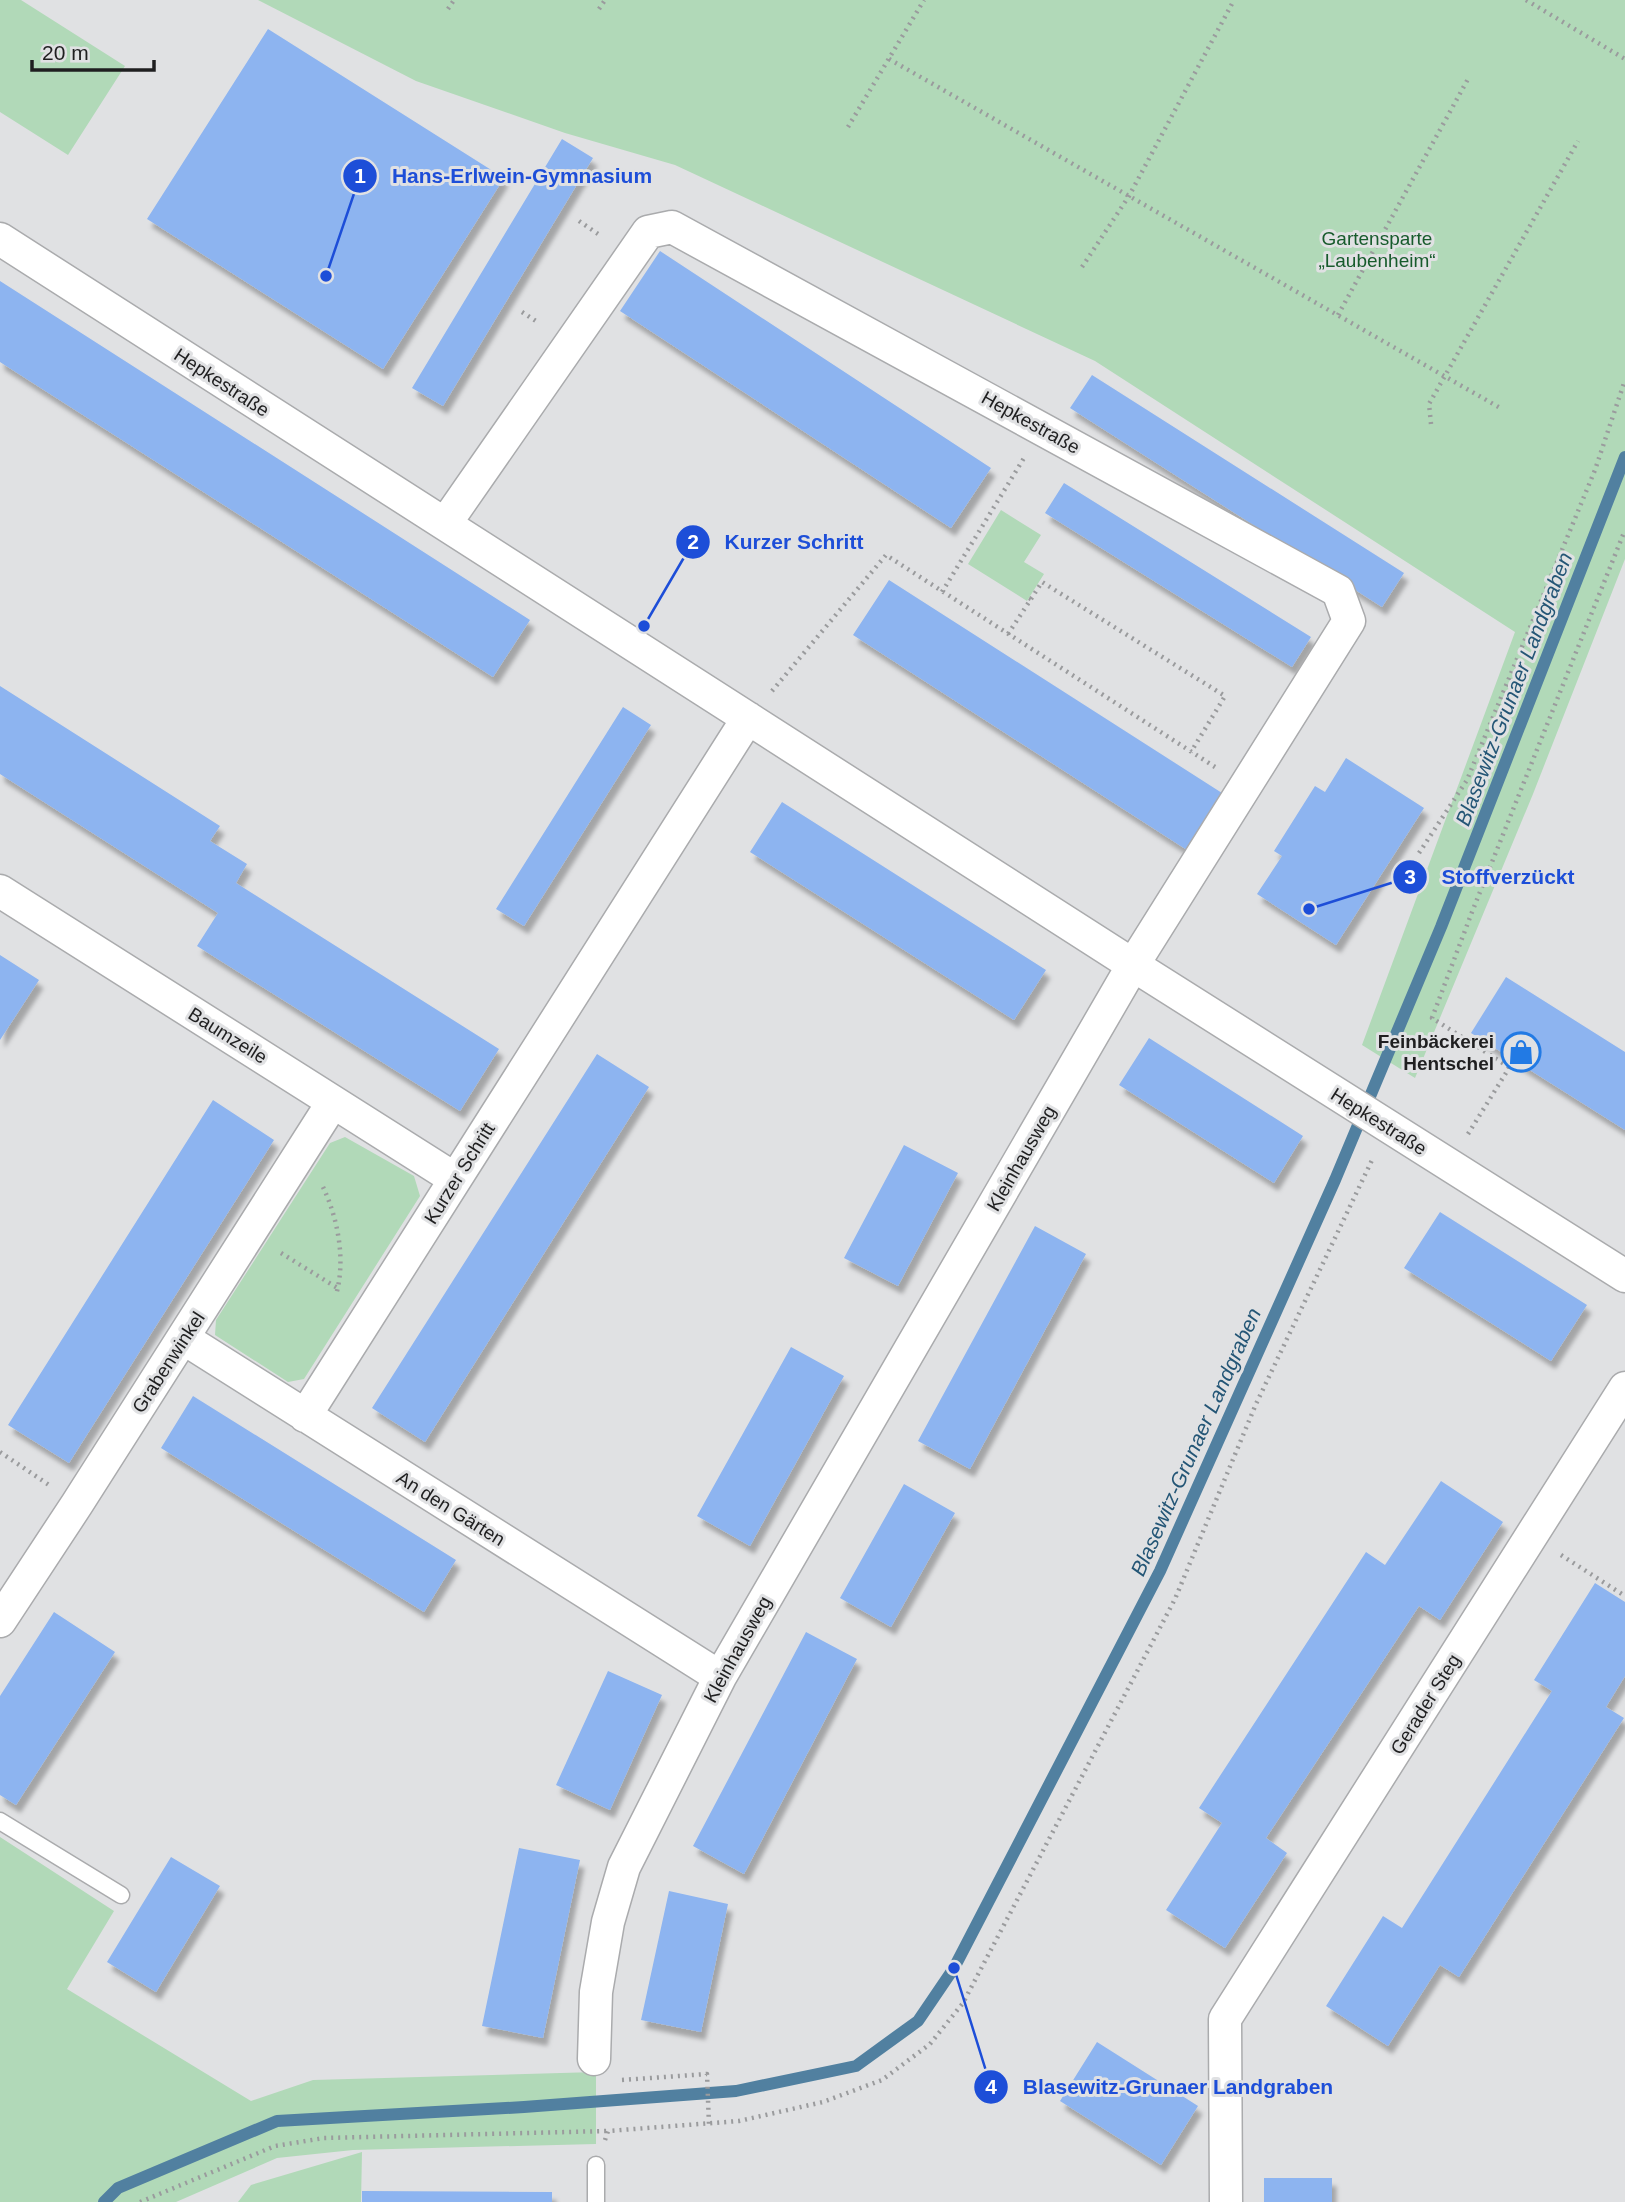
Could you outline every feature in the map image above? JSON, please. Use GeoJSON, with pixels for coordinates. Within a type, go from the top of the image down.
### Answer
{"type":"FeatureCollection","features":[{"type":"Feature","properties":{"kind":"street","name":"Hepkestraße"},"geometry":{"type":"LineString","coordinates":[[445,524],[648,232],[672,227],[1338,591],[1349,621],[1133,965]]}},
{"type":"Feature","properties":{"kind":"street","name":"Hepkestraße"},"geometry":{"type":"LineString","coordinates":[[0,239],[1133,965],[1625,1276]]}},
{"type":"Feature","properties":{"kind":"street","name":"Kurzer Schritt"},"geometry":{"type":"LineString","coordinates":[[305,1416],[750,720]]}},
{"type":"Feature","properties":{"kind":"street","name":"Baumzeile"},"geometry":{"type":"LineString","coordinates":[[0,891],[455,1179]]}},
{"type":"Feature","properties":{"kind":"street","name":"Kleinhausweg"},"geometry":{"type":"LineString","coordinates":[[594,2059],[596,1992],[608,1922],[624,1867],[720,1677],[1133,965]]}},
{"type":"Feature","properties":{"kind":"street","name":"Grabenwinkel"},"geometry":{"type":"LineString","coordinates":[[0,1621],[333,1102]]}},
{"type":"Feature","properties":{"kind":"street","name":"An den Gärten"},"geometry":{"type":"LineString","coordinates":[[183,1338],[720,1677]]}},
{"type":"Feature","properties":{"kind":"street","name":"Gerader Steg"},"geometry":{"type":"LineString","coordinates":[[1226,2202],[1226,2019],[1625,1388]]}},
{"type":"Feature","properties":{"kind":"lane"},"geometry":{"type":"LineString","coordinates":[[0,1821],[121,1895]]}},
{"type":"Feature","properties":{"kind":"lane"},"geometry":{"type":"LineString","coordinates":[[596,2165],[596,2202]]}},
{"type":"Feature","properties":{"kind":"path"},"geometry":{"type":"LineString","coordinates":[[448,9],[454,0]]}},
{"type":"Feature","properties":{"kind":"path"},"geometry":{"type":"LineString","coordinates":[[599,9],[605,0]]}},
{"type":"Feature","properties":{"kind":"path"},"geometry":{"type":"LineString","coordinates":[[848,127],[924,0]]}},
{"type":"Feature","properties":{"kind":"path"},"geometry":{"type":"LineString","coordinates":[[1082,267],[1129,196],[1234,0]]}},
{"type":"Feature","properties":{"kind":"path"},"geometry":{"type":"LineString","coordinates":[[1526,0],[1625,59]]}},
{"type":"Feature","properties":{"kind":"path"},"geometry":{"type":"LineString","coordinates":[[889,59],[1502,409]]}},
{"type":"Feature","properties":{"kind":"path"},"geometry":{"type":"LineString","coordinates":[[1338,315],[1468,79]]}},
{"type":"Feature","properties":{"kind":"path"},"geometry":{"type":"LineString","coordinates":[[1431,424],[1429,404],[1578,141]]}},
{"type":"Feature","properties":{"kind":"path"},"geometry":{"type":"LineString","coordinates":[[1419,853],[1467,780],[1595,470],[1625,380]]}},
{"type":"Feature","properties":{"kind":"path"},"geometry":{"type":"LineString","coordinates":[[942,592],[967,559],[1042,428]]}},
{"type":"Feature","properties":{"kind":"path"},"geometry":{"type":"LineString","coordinates":[[1508,1066],[1432,1018],[1625,530]]}},
{"type":"Feature","properties":{"kind":"path"},"geometry":{"type":"LineString","coordinates":[[750,720],[776,683],[886,555],[1245,786]]}},
{"type":"Feature","properties":{"kind":"path"},"geometry":{"type":"LineString","coordinates":[[1008,634],[1042,582],[1225,696],[1191,752]]}},
{"type":"Feature","properties":{"kind":"path"},"geometry":{"type":"LineString","coordinates":[[1450,1165],[1514,1060]]}},
{"type":"Feature","properties":{"kind":"path"},"geometry":{"type":"LineString","coordinates":[[141,2202],[275,2146],[312,2140],[608,2131],[739,2121],[823,2102],[882,2080],[930,2044],[963,2003],[1175,1599],[1256,1404],[1388,1126]]}},
{"type":"Feature","properties":{"kind":"path"},"geometry":{"type":"LineString","coordinates":[[302,1153],[330,1202],[335,1223],[340,1258],[335,1299]]}},
{"type":"Feature","properties":{"kind":"path"},"geometry":{"type":"LineString","coordinates":[[251,1233],[372,1310]]}},
{"type":"Feature","properties":{"kind":"path"},"geometry":{"type":"LineString","coordinates":[[0,1452],[77,1504]]}},
{"type":"Feature","properties":{"kind":"path"},"geometry":{"type":"LineString","coordinates":[[1532,1536],[1625,1595]]}},
{"type":"Feature","properties":{"kind":"path"},"geometry":{"type":"LineString","coordinates":[[594,2059],[609,2080],[707,2074],[709,2124]]}},
{"type":"Feature","properties":{"kind":"path"},"geometry":{"type":"LineString","coordinates":[[596,2165],[608,2131]]}},
{"type":"Feature","properties":{"kind":"green space"},"geometry":{"type":"Polygon","coordinates":[[[0,0],[21,0],[125,66],[68,155],[0,112],[0,0]]]}},
{"type":"Feature","properties":{"kind":"green space","name":"Gartensparte „Laubenheim“"},"geometry":{"type":"Polygon","coordinates":[[[258,0],[1625,0],[1625,559],[1533,794],[1415,1078],[1362,1045],[1515,632],[1095,361],[675,165],[565,133],[416,81],[258,0]]]}},
{"type":"Feature","properties":{"kind":"green space"},"geometry":{"type":"Polygon","coordinates":[[[1001,510],[1041,535],[1024,562],[1044,574],[1027,601],[968,564],[1001,510]]]}},
{"type":"Feature","properties":{"kind":"green space"},"geometry":{"type":"Polygon","coordinates":[[[345,1137],[414,1176],[420,1196],[304,1379],[288,1382],[215,1335],[216,1320],[330,1143],[345,1137]]]}},
{"type":"Feature","properties":{"kind":"green space"},"geometry":{"type":"Polygon","coordinates":[[[0,1837],[114,1911],[67,1989],[251,2101],[313,2080],[596,2072],[596,2144],[353,2150],[277,2158],[176,2202],[0,2202],[0,1837]]]}},
{"type":"Feature","properties":{"kind":"green space"},"geometry":{"type":"Polygon","coordinates":[[[362,2152],[361,2202],[238,2202],[251,2185],[362,2152]]]}},
{"type":"Feature","properties":{"kind":"building"},"geometry":{"type":"Polygon","coordinates":[[[268,29],[504,178],[383,369],[147,219],[268,29]]]}},
{"type":"Feature","properties":{"kind":"building"},"geometry":{"type":"Polygon","coordinates":[[[562,139],[593,158],[443,406],[412,388],[562,139]]]}},
{"type":"Feature","properties":{"kind":"building"},"geometry":{"type":"Polygon","coordinates":[[[660,251],[991,468],[951,528],[620,311],[660,251]]]}},
{"type":"Feature","properties":{"kind":"building"},"geometry":{"type":"Polygon","coordinates":[[[0,281],[530,620],[493,677],[0,362],[0,281]]]}},
{"type":"Feature","properties":{"kind":"building"},"geometry":{"type":"Polygon","coordinates":[[[1092,375],[1404,573],[1382,607],[1070,408],[1092,375]]]}},
{"type":"Feature","properties":{"kind":"building"},"geometry":{"type":"Polygon","coordinates":[[[1064,483],[1311,637],[1292,667],[1045,513],[1064,483]]]}},
{"type":"Feature","properties":{"kind":"building"},"geometry":{"type":"Polygon","coordinates":[[[889,580],[1222,793],[1187,850],[853,635],[889,580]]]}},
{"type":"Feature","properties":{"kind":"building"},"geometry":{"type":"Polygon","coordinates":[[[0,686],[220,826],[210,841],[247,864],[236,883],[499,1049],[460,1111],[197,946],[218,913],[0,774],[0,686]]]}},
{"type":"Feature","properties":{"kind":"building"},"geometry":{"type":"Polygon","coordinates":[[[623,707],[651,725],[524,926],[496,909],[623,707]]]}},
{"type":"Feature","properties":{"kind":"building"},"geometry":{"type":"Polygon","coordinates":[[[1346,758],[1424,808],[1336,945],[1257,894],[1282,856],[1274,851],[1315,786],[1325,792],[1346,758]]]}},
{"type":"Feature","properties":{"kind":"building"},"geometry":{"type":"Polygon","coordinates":[[[782,802],[1046,970],[1014,1020],[750,852],[782,802]]]}},
{"type":"Feature","properties":{"kind":"building"},"geometry":{"type":"Polygon","coordinates":[[[0,955],[39,980],[0,1040],[0,955]]]}},
{"type":"Feature","properties":{"kind":"building"},"geometry":{"type":"Polygon","coordinates":[[[1506,977],[1625,1052],[1625,1130],[1471,1033],[1506,977]]]}},
{"type":"Feature","properties":{"kind":"building"},"geometry":{"type":"Polygon","coordinates":[[[1149,1038],[1303,1136],[1274,1183],[1119,1085],[1149,1038]]]}},
{"type":"Feature","properties":{"kind":"building"},"geometry":{"type":"Polygon","coordinates":[[[597,1054],[649,1087],[425,1442],[372,1408],[597,1054]]]}},
{"type":"Feature","properties":{"kind":"building"},"geometry":{"type":"Polygon","coordinates":[[[213,1100],[274,1140],[69,1463],[8,1425],[213,1100]]]}},
{"type":"Feature","properties":{"kind":"building"},"geometry":{"type":"Polygon","coordinates":[[[904,1145],[958,1173],[898,1286],[844,1258],[904,1145]]]}},
{"type":"Feature","properties":{"kind":"building"},"geometry":{"type":"Polygon","coordinates":[[[1440,1212],[1587,1305],[1551,1361],[1404,1268],[1440,1212]]]}},
{"type":"Feature","properties":{"kind":"building"},"geometry":{"type":"Polygon","coordinates":[[[1035,1226],[1086,1254],[970,1469],[918,1441],[1035,1226]]]}},
{"type":"Feature","properties":{"kind":"building"},"geometry":{"type":"Polygon","coordinates":[[[791,1347],[844,1376],[750,1546],[697,1516],[791,1347]]]}},
{"type":"Feature","properties":{"kind":"building"},"geometry":{"type":"Polygon","coordinates":[[[193,1396],[456,1560],[424,1612],[161,1448],[193,1396]]]}},
{"type":"Feature","properties":{"kind":"building"},"geometry":{"type":"Polygon","coordinates":[[[1441,1481],[1503,1522],[1440,1620],[1419,1606],[1266,1838],[1287,1853],[1225,1948],[1166,1910],[1222,1823],[1199,1808],[1366,1552],[1385,1565],[1441,1481]]]}},
{"type":"Feature","properties":{"kind":"building"},"geometry":{"type":"Polygon","coordinates":[[[904,1484],[955,1513],[891,1627],[840,1598],[904,1484]]]}},
{"type":"Feature","properties":{"kind":"building"},"geometry":{"type":"Polygon","coordinates":[[[1595,1583],[1625,1602],[1625,1676],[1606,1707],[1624,1718],[1459,1977],[1440,1965],[1388,2046],[1326,2006],[1383,1916],[1402,1928],[1552,1691],[1534,1680],[1595,1583]]]}},
{"type":"Feature","properties":{"kind":"building"},"geometry":{"type":"Polygon","coordinates":[[[54,1612],[115,1652],[16,1805],[0,1795],[0,1696],[54,1612]]]}},
{"type":"Feature","properties":{"kind":"building"},"geometry":{"type":"Polygon","coordinates":[[[806,1632],[857,1659],[744,1874],[693,1846],[806,1632]]]}},
{"type":"Feature","properties":{"kind":"building"},"geometry":{"type":"Polygon","coordinates":[[[608,1671],[662,1695],[610,1810],[556,1785],[608,1671]]]}},
{"type":"Feature","properties":{"kind":"building"},"geometry":{"type":"Polygon","coordinates":[[[519,1848],[580,1860],[543,2038],[482,2026],[519,1848]]]}},
{"type":"Feature","properties":{"kind":"building"},"geometry":{"type":"Polygon","coordinates":[[[171,1857],[220,1886],[156,1992],[107,1962],[171,1857]]]}},
{"type":"Feature","properties":{"kind":"building"},"geometry":{"type":"Polygon","coordinates":[[[669,1891],[728,1904],[701,2032],[641,2020],[669,1891]]]}},
{"type":"Feature","properties":{"kind":"building"},"geometry":{"type":"Polygon","coordinates":[[[1097,2042],[1198,2106],[1161,2165],[1060,2101],[1097,2042]]]}},
{"type":"Feature","properties":{"kind":"building"},"geometry":{"type":"Polygon","coordinates":[[[1264,2178],[1332,2178],[1332,2202],[1264,2202],[1264,2178]]]}},
{"type":"Feature","properties":{"kind":"building"},"geometry":{"type":"Polygon","coordinates":[[[362,2191],[552,2192],[552,2202],[362,2202],[362,2191]]]}},
{"type":"Feature","properties":{"kind":"waterway","name":"Blasewitz‐Grunaer Landgraben"},"geometry":{"type":"LineString","coordinates":[[104,2202],[118,2188],[277,2121],[524,2107],[736,2091],[856,2066],[918,2021],[954,1968],[1160,1571],[1335,1180],[1441,927],[1625,457]]}},
{"type":"Feature","properties":{"kind":"place","name":"Hans-Erlwein-Gymnasium"},"geometry":{"type":"Point","coordinates":[326,276]}},
{"type":"Feature","properties":{"kind":"place","name":"Kurzer Schritt"},"geometry":{"type":"Point","coordinates":[644,626]}},
{"type":"Feature","properties":{"kind":"place","name":"Stoffverzückt"},"geometry":{"type":"Point","coordinates":[1309,909]}},
{"type":"Feature","properties":{"kind":"place","name":"Feinbäckerei Hentschel"},"geometry":{"type":"Point","coordinates":[1521,1052]}},
{"type":"Feature","properties":{"kind":"place","name":"Blasewitz‐Grunaer Landgraben"},"geometry":{"type":"Point","coordinates":[954,1968]}}]}
